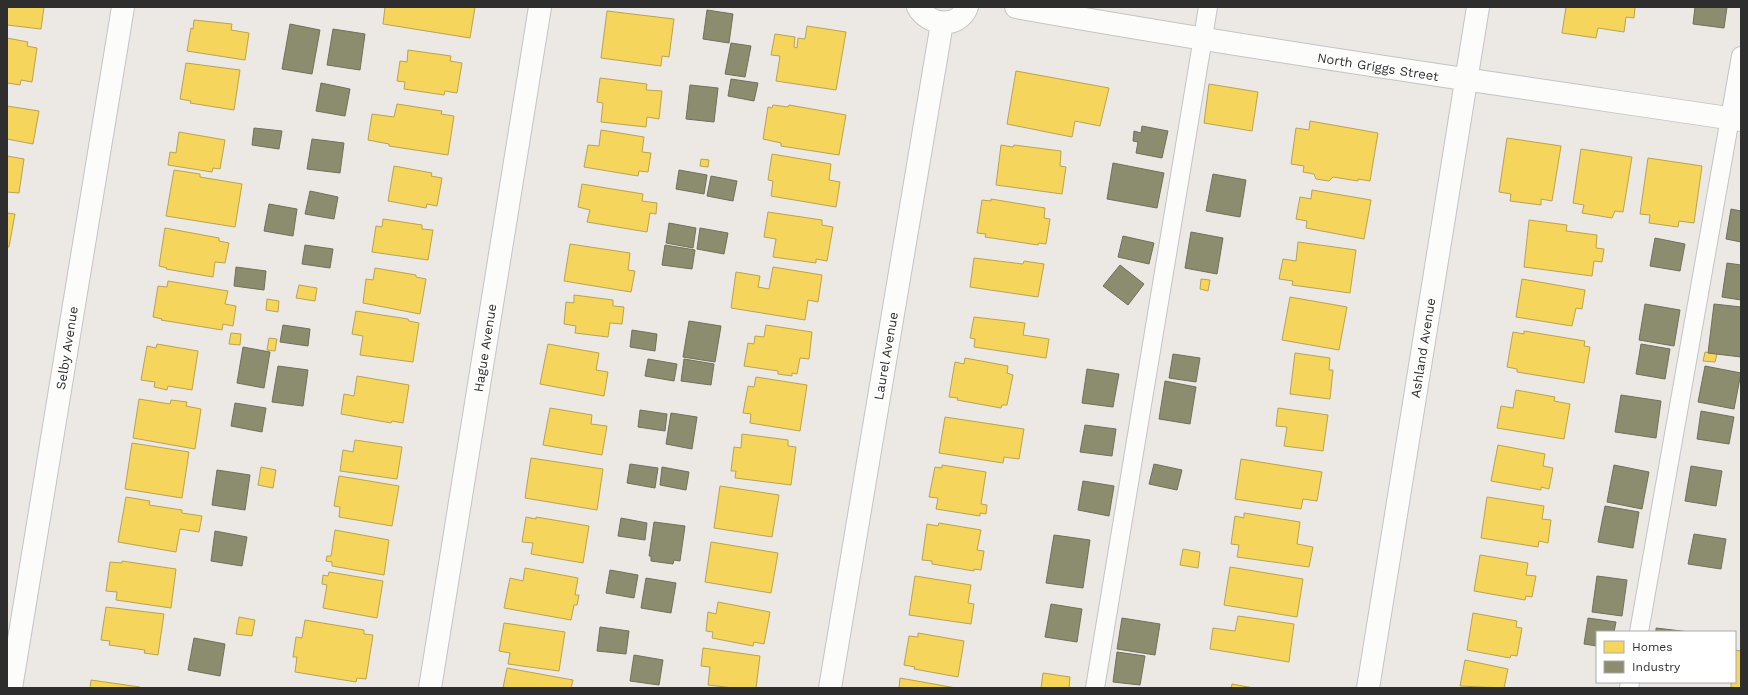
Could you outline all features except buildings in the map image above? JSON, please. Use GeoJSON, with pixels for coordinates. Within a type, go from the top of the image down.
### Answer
{"type":"FeatureCollection","features":[{"type":"Feature","properties":{"kind":"street","name":"Selby Avenue"},"geometry":{"type":"LineString","coordinates":[[11,688],[123,7]]}},
{"type":"Feature","properties":{"kind":"street","name":"Hague Avenue"},"geometry":{"type":"LineString","coordinates":[[430,688],[540,7]]}},
{"type":"Feature","properties":{"kind":"street"},"geometry":{"type":"LineString","coordinates":[[918,7],[924,16],[930,20],[942,23],[960,17],[967,7]]}},
{"type":"Feature","properties":{"kind":"street","name":"North Griggs Street"},"geometry":{"type":"LineString","coordinates":[[1016,7],[1203,40],[1466,81],[1736,120]]}},
{"type":"Feature","properties":{"kind":"street","name":"Ashland Avenue"},"geometry":{"type":"LineString","coordinates":[[1368,688],[1478,7]]}},
{"type":"Feature","properties":{"kind":"street","name":"Laurel Avenue"},"geometry":{"type":"LineString","coordinates":[[830,688],[942,23]]}},
{"type":"Feature","properties":{"kind":"lane"},"geometry":{"type":"LineString","coordinates":[[1095,688],[1208,7]]}},
{"type":"Feature","properties":{"kind":"lane"},"geometry":{"type":"LineString","coordinates":[[1639,631],[1736,120],[1741,56]]}}]}
